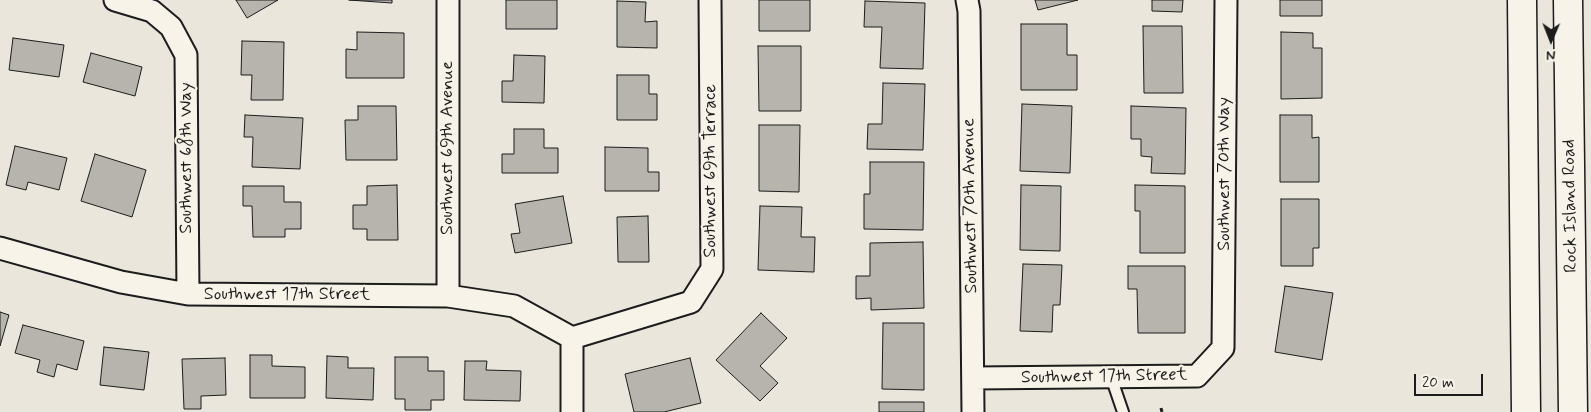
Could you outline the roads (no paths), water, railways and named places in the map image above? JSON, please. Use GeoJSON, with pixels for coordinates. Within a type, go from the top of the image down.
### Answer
{"type":"FeatureCollection","features":[{"type":"Feature","properties":{"kind":"main road"},"geometry":{"type":"LineString","coordinates":[[1522,0],[1526,412]]}},
{"type":"Feature","properties":{"kind":"main road","name":"Rock Island Road"},"geometry":{"type":"LineString","coordinates":[[1568,0],[1573,412]]}},
{"type":"Feature","properties":{"kind":"street","name":"Southwest 68th Way"},"geometry":{"type":"LineString","coordinates":[[115,0],[152,11],[171,27],[186,54],[188,294]]}},
{"type":"Feature","properties":{"kind":"street","name":"Southwest 69th Avenue"},"geometry":{"type":"LineString","coordinates":[[448,0],[448,296]]}},
{"type":"Feature","properties":{"kind":"street","name":"Southwest 69th Terrace"},"geometry":{"type":"LineString","coordinates":[[572,338],[691,302],[712,269],[710,0]]}},
{"type":"Feature","properties":{"kind":"street","name":"Southwest 70th Avenue"},"geometry":{"type":"LineString","coordinates":[[967,0],[969,11],[973,412]]}},
{"type":"Feature","properties":{"kind":"street","name":"Southwest 70th Way"},"geometry":{"type":"LineString","coordinates":[[1224,348],[1226,0]]}},
{"type":"Feature","properties":{"kind":"street","name":"Southwest 17th Street"},"geometry":{"type":"LineString","coordinates":[[0,248],[121,282],[188,294],[448,296],[514,306],[572,338]]}},
{"type":"Feature","properties":{"kind":"street"},"geometry":{"type":"LineString","coordinates":[[572,338],[572,412]]}},
{"type":"Feature","properties":{"kind":"street","name":"Southwest 17th Street"},"geometry":{"type":"LineString","coordinates":[[973,378],[1197,376],[1224,348]]}},
{"type":"Feature","properties":{"kind":"lane"},"geometry":{"type":"LineString","coordinates":[[1111,377],[1123,412]]}}]}
